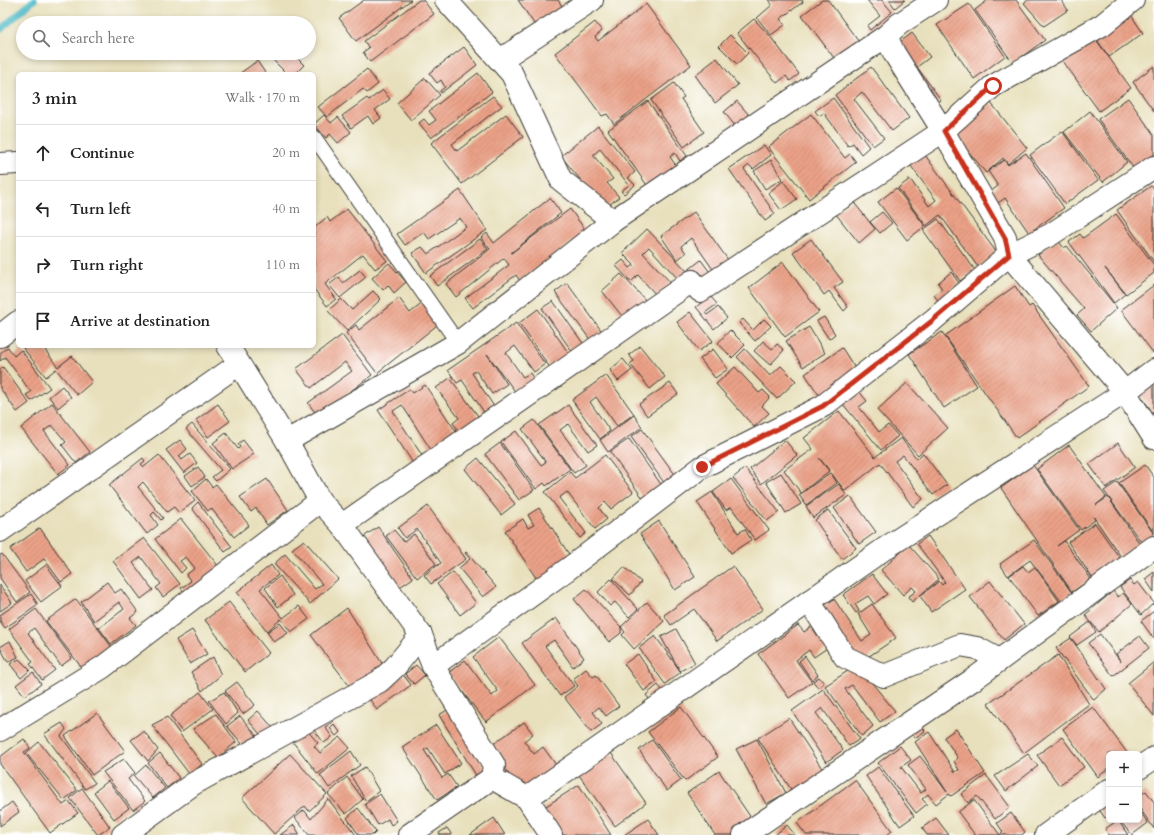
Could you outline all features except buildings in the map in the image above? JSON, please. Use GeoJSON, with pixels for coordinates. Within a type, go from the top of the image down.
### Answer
{"type":"FeatureCollection","features":[{"type":"Feature","properties":{"kind":"street"},"geometry":{"type":"LineString","coordinates":[[446,0],[512,74],[561,180],[613,221]]}},
{"type":"Feature","properties":{"kind":"street"},"geometry":{"type":"LineString","coordinates":[[500,60],[592,0]]}},
{"type":"Feature","properties":{"kind":"street"},"geometry":{"type":"LineString","coordinates":[[287,441],[458,343],[613,221],[886,36],[899,24],[936,0]]}},
{"type":"Feature","properties":{"kind":"street"},"geometry":{"type":"LineString","coordinates":[[342,525],[692,281],[700,291],[944,131],[993,86],[1102,25],[1131,1]]}},
{"type":"Feature","properties":{"kind":"street"},"geometry":{"type":"LineString","coordinates":[[886,36],[894,53],[944,131],[1005,238],[1009,255],[1125,392],[1154,438]]}},
{"type":"Feature","properties":{"kind":"street"},"geometry":{"type":"LineString","coordinates":[[0,164],[16,163]]}},
{"type":"Feature","properties":{"kind":"street"},"geometry":{"type":"LineString","coordinates":[[433,666],[568,569],[702,467],[823,406],[932,321],[1009,255],[1050,235],[1154,168]]}},
{"type":"Feature","properties":{"kind":"street"},"geometry":{"type":"LineString","coordinates":[[0,336],[16,324]]}},
{"type":"Feature","properties":{"kind":"street"},"geometry":{"type":"LineString","coordinates":[[0,531],[233,355],[287,441],[320,501],[342,525],[421,635],[433,666],[494,766],[492,778],[409,835]]}},
{"type":"Feature","properties":{"kind":"street"},"geometry":{"type":"LineString","coordinates":[[527,798],[886,547],[1125,392],[1154,370]]}},
{"type":"Feature","properties":{"kind":"street"},"geometry":{"type":"LineString","coordinates":[[0,730],[103,667],[320,501]]}},
{"type":"Feature","properties":{"kind":"street"},"geometry":{"type":"LineString","coordinates":[[744,835],[999,660],[1154,547]]}},
{"type":"Feature","properties":{"kind":"street"},"geometry":{"type":"LineString","coordinates":[[809,601],[845,658],[884,676],[960,645],[977,648],[999,660]]}},
{"type":"Feature","properties":{"kind":"street"},"geometry":{"type":"LineString","coordinates":[[123,835],[193,784],[380,681],[395,667],[421,635]]}},
{"type":"Feature","properties":{"kind":"street"},"geometry":{"type":"LineString","coordinates":[[1142,766],[1154,758]]}},
{"type":"Feature","properties":{"kind":"street"},"geometry":{"type":"LineString","coordinates":[[492,778],[527,798],[551,835]]}},
{"type":"Feature","properties":{"kind":"street"},"geometry":{"type":"LineString","coordinates":[[1046,835],[1106,792]]}},
{"type":"Feature","properties":{"kind":"lane"},"geometry":{"type":"LineString","coordinates":[[316,140],[458,343]]}},
{"type":"Feature","properties":{"kind":"waterway"},"geometry":{"type":"LineString","coordinates":[[0,30],[34,0]]}},
{"type":"Feature","properties":{"kind":"route"},"geometry":{"type":"LineString","coordinates":[[702,467],[823,406],[932,321],[1009,255],[1005,238],[944,131],[993,86]]}}]}
